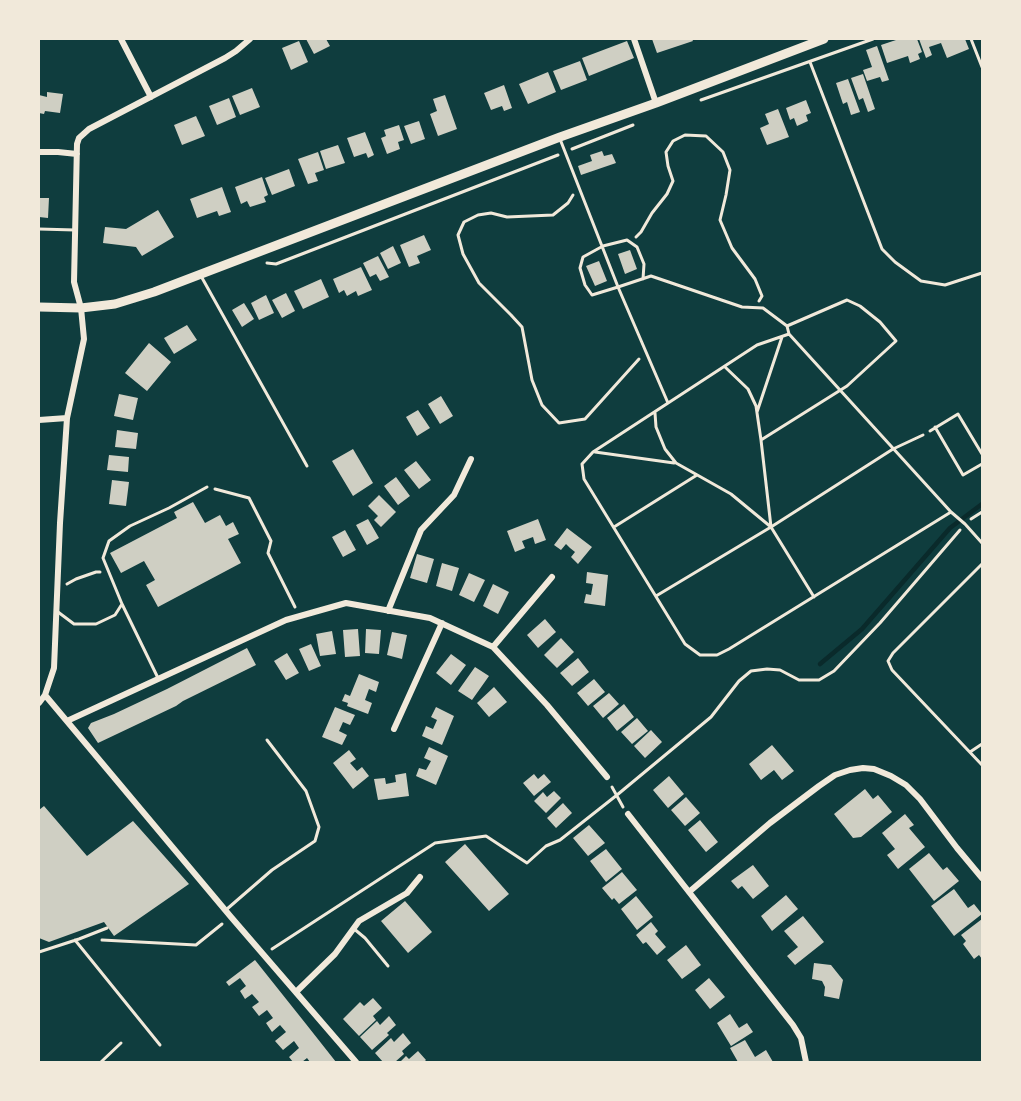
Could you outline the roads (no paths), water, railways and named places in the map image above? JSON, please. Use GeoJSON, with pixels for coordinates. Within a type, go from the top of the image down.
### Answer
{"type":"FeatureCollection","features":[{"type":"Feature","properties":{"kind":"main road"},"geometry":{"type":"LineString","coordinates":[[39,307],[81,308],[115,304],[154,292],[824,39]]}},
{"type":"Feature","properties":{"kind":"street"},"geometry":{"type":"LineString","coordinates":[[121,39],[151,97]]}},
{"type":"Feature","properties":{"kind":"street"},"geometry":{"type":"LineString","coordinates":[[634,39],[656,103]]}},
{"type":"Feature","properties":{"kind":"street"},"geometry":{"type":"LineString","coordinates":[[39,703],[45,695],[54,668],[67,418],[84,339],[81,308],[74,282],[77,144],[83,134],[236,51],[248,40]]}},
{"type":"Feature","properties":{"kind":"street"},"geometry":{"type":"LineString","coordinates":[[39,152],[77,154]]}},
{"type":"Feature","properties":{"kind":"street"},"geometry":{"type":"LineString","coordinates":[[39,420],[67,418]]}},
{"type":"Feature","properties":{"kind":"street"},"geometry":{"type":"LineString","coordinates":[[388,611],[422,530],[454,495],[471,459]]}},
{"type":"Feature","properties":{"kind":"street"},"geometry":{"type":"LineString","coordinates":[[493,647],[552,577]]}},
{"type":"Feature","properties":{"kind":"street"},"geometry":{"type":"LineString","coordinates":[[67,721],[286,620],[346,603],[430,618],[493,647],[547,705],[607,777]]}},
{"type":"Feature","properties":{"kind":"street"},"geometry":{"type":"LineString","coordinates":[[394,729],[441,623]]}},
{"type":"Feature","properties":{"kind":"street"},"geometry":{"type":"LineString","coordinates":[[45,695],[356,1062]]}},
{"type":"Feature","properties":{"kind":"street"},"geometry":{"type":"LineString","coordinates":[[689,892],[770,823],[819,786],[836,775],[863,768],[874,769],[906,785],[920,799],[982,879]]}},
{"type":"Feature","properties":{"kind":"street"},"geometry":{"type":"LineString","coordinates":[[628,814],[794,1025],[801,1038],[806,1062]]}},
{"type":"Feature","properties":{"kind":"street"},"geometry":{"type":"LineString","coordinates":[[296,992],[335,954],[359,921],[407,892],[420,877]]}},
{"type":"Feature","properties":{"kind":"lane"},"geometry":{"type":"LineString","coordinates":[[971,39],[982,67]]}},
{"type":"Feature","properties":{"kind":"lane"},"geometry":{"type":"LineString","coordinates":[[560,137],[618,287],[668,403]]}},
{"type":"Feature","properties":{"kind":"lane"},"geometry":{"type":"LineString","coordinates":[[39,229],[75,230]]}},
{"type":"Feature","properties":{"kind":"lane"},"geometry":{"type":"LineString","coordinates":[[643,279],[644,264],[637,247],[627,240],[603,246],[583,257],[579,268],[585,285],[592,295],[643,279],[651,276],[742,307],[763,308],[787,326],[789,334],[982,543]]}},
{"type":"Feature","properties":{"kind":"lane"},"geometry":{"type":"LineString","coordinates":[[201,274],[308,466]]}},
{"type":"Feature","properties":{"kind":"lane"},"geometry":{"type":"LineString","coordinates":[[761,440],[847,386],[896,341],[880,322],[860,306],[847,300],[787,326]]}},
{"type":"Feature","properties":{"kind":"lane"},"geometry":{"type":"LineString","coordinates":[[789,334],[757,345],[593,452],[582,464],[584,479],[685,644],[700,655],[717,654],[729,649],[951,512]]}},
{"type":"Feature","properties":{"kind":"lane"},"geometry":{"type":"LineString","coordinates":[[757,413],[782,337]]}},
{"type":"Feature","properties":{"kind":"lane"},"geometry":{"type":"LineString","coordinates":[[724,366],[748,389],[756,406],[771,527]]}},
{"type":"Feature","properties":{"kind":"lane"},"geometry":{"type":"LineString","coordinates":[[655,412],[656,427],[665,449],[676,463],[731,494],[771,527],[814,597]]}},
{"type":"Feature","properties":{"kind":"lane"},"geometry":{"type":"LineString","coordinates":[[656,596],[771,527],[893,449],[923,435]]}},
{"type":"Feature","properties":{"kind":"lane"},"geometry":{"type":"LineString","coordinates":[[593,452],[676,463]]}},
{"type":"Feature","properties":{"kind":"lane"},"geometry":{"type":"LineString","coordinates":[[614,527],[697,475]]}},
{"type":"Feature","properties":{"kind":"lane"},"geometry":{"type":"LineString","coordinates":[[159,679],[122,604],[103,558],[109,541],[130,526],[207,487]]}},
{"type":"Feature","properties":{"kind":"lane"},"geometry":{"type":"LineString","coordinates":[[982,564],[893,652],[888,661],[892,670],[982,765]]}},
{"type":"Feature","properties":{"kind":"lane"},"geometry":{"type":"LineString","coordinates":[[57,611],[74,624],[96,624],[115,615],[122,604]]}},
{"type":"Feature","properties":{"kind":"lane"},"geometry":{"type":"LineString","coordinates":[[226,910],[272,870],[315,841],[319,827],[306,791],[267,740]]}},
{"type":"Feature","properties":{"kind":"lane"},"geometry":{"type":"LineString","coordinates":[[970,752],[982,744]]}},
{"type":"Feature","properties":{"kind":"lane"},"geometry":{"type":"LineString","coordinates":[[39,952],[107,928]]}},
{"type":"Feature","properties":{"kind":"lane"},"geometry":{"type":"LineString","coordinates":[[353,928],[365,938],[388,966]]}},
{"type":"Feature","properties":{"kind":"lane"},"geometry":{"type":"LineString","coordinates":[[75,940],[160,1045]]}},
{"type":"Feature","properties":{"kind":"lane"},"geometry":{"type":"LineString","coordinates":[[101,1062],[121,1043]]}},
{"type":"Feature","properties":{"kind":"waterway"},"geometry":{"type":"LineString","coordinates":[[820,664],[862,629],[950,528],[982,504]]}}]}
